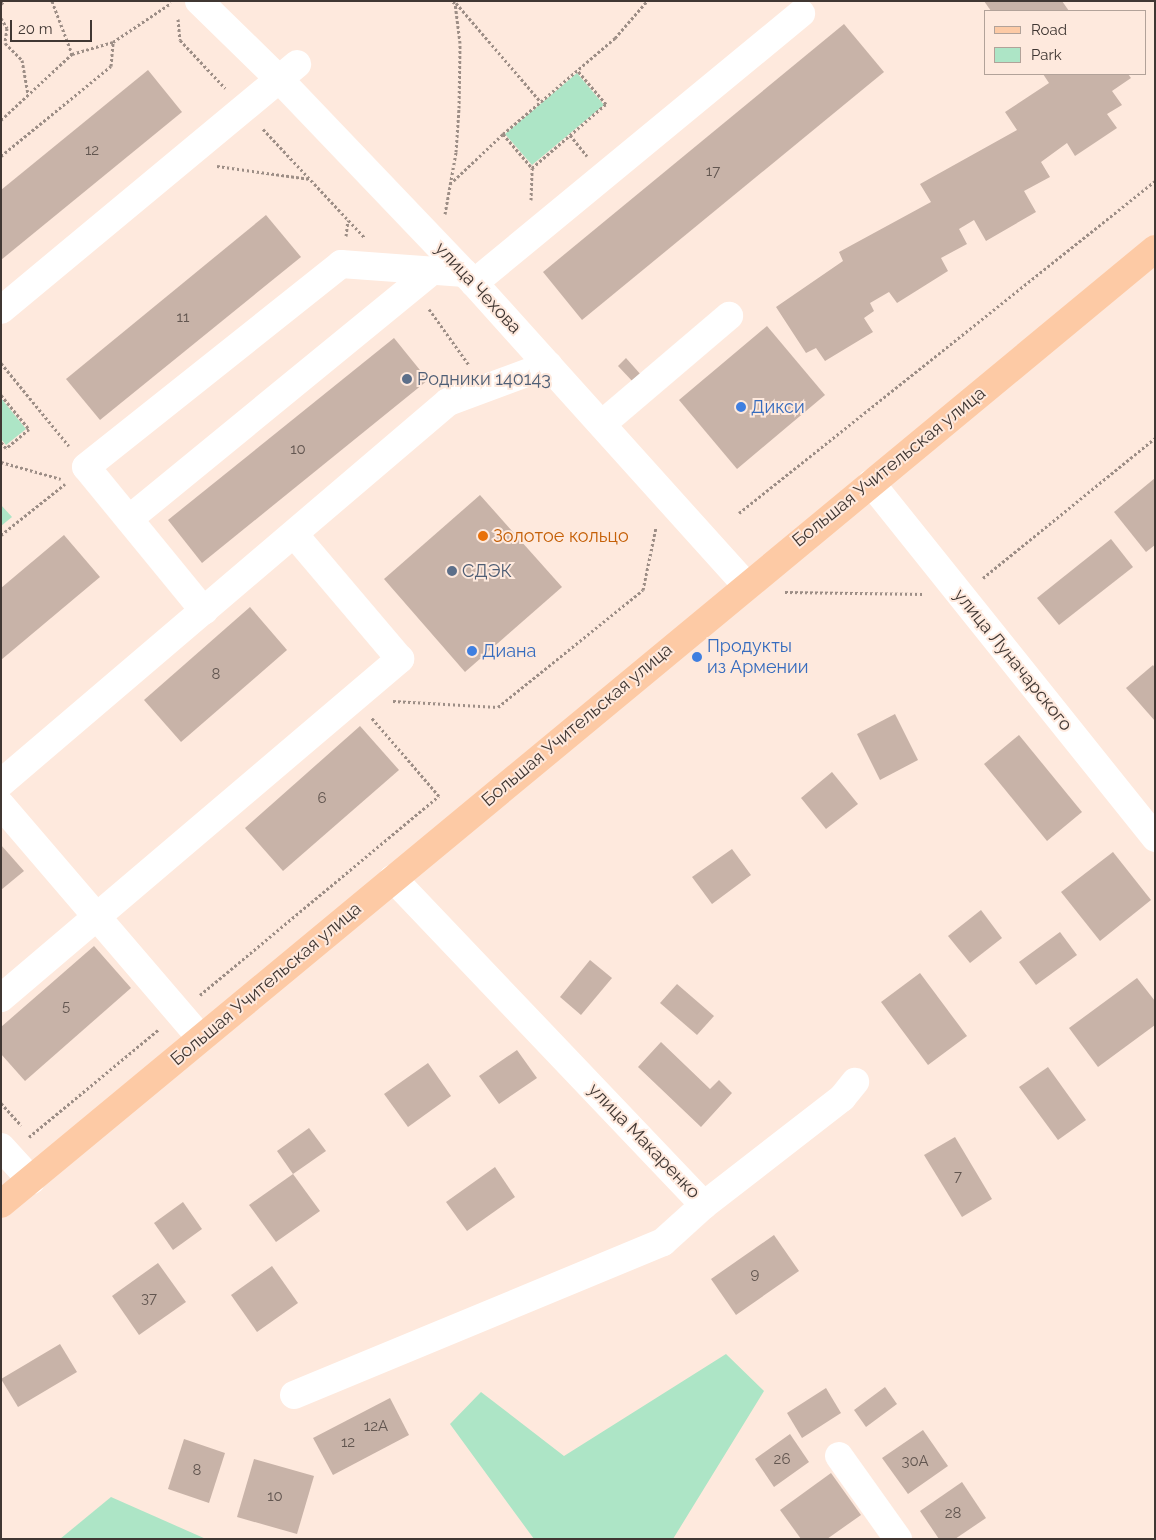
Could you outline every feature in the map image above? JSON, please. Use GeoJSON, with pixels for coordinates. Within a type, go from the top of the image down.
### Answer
{"type":"FeatureCollection","features":[{"type":"Feature","properties":{"kind":"main road","name":"Большая Учительская улица"},"geometry":{"type":"LineString","coordinates":[[1,1204],[746,585],[1155,249]]}},
{"type":"Feature","properties":{"kind":"street","name":"улица Чехова"},"geometry":{"type":"LineString","coordinates":[[188,6],[288,72],[436,259],[470,278],[746,585]]}},
{"type":"Feature","properties":{"kind":"street"},"geometry":{"type":"LineString","coordinates":[[470,278],[801,14]]}},
{"type":"Feature","properties":{"kind":"street"},"geometry":{"type":"LineString","coordinates":[[1,310],[288,72]]}},
{"type":"Feature","properties":{"kind":"street"},"geometry":{"type":"LineString","coordinates":[[204,611],[86,467],[341,264],[394,268],[436,259]]}},
{"type":"Feature","properties":{"kind":"street"},"geometry":{"type":"LineString","coordinates":[[129,519],[412,288],[436,259]]}},
{"type":"Feature","properties":{"kind":"street"},"geometry":{"type":"LineString","coordinates":[[602,424],[729,316]]}},
{"type":"Feature","properties":{"kind":"street"},"geometry":{"type":"LineString","coordinates":[[1,783],[448,402],[548,365]]}},
{"type":"Feature","properties":{"kind":"street","name":"улица Луначарского"},"geometry":{"type":"LineString","coordinates":[[871,482],[1155,838]]}},
{"type":"Feature","properties":{"kind":"street"},"geometry":{"type":"LineString","coordinates":[[1,998],[96,915],[400,659],[295,534]]}},
{"type":"Feature","properties":{"kind":"street"},"geometry":{"type":"LineString","coordinates":[[1,805],[201,1038]]}},
{"type":"Feature","properties":{"kind":"street","name":"улица Макаренко"},"geometry":{"type":"LineString","coordinates":[[294,1395],[663,1242],[704,1205],[393,878]]}},
{"type":"Feature","properties":{"kind":"street"},"geometry":{"type":"LineString","coordinates":[[704,1205],[842,1098],[855,1082]]}},
{"type":"Feature","properties":{"kind":"street"},"geometry":{"type":"LineString","coordinates":[[4,1150],[31,1180]]}},
{"type":"Feature","properties":{"kind":"street"},"geometry":{"type":"LineString","coordinates":[[839,1456],[898,1539]]}},
{"type":"Feature","properties":{"kind":"path"},"geometry":{"type":"LineString","coordinates":[[52,1],[72,54]]}},
{"type":"Feature","properties":{"kind":"path"},"geometry":{"type":"LineString","coordinates":[[1,120],[72,54],[113,42],[174,1]]}},
{"type":"Feature","properties":{"kind":"path"},"geometry":{"type":"LineString","coordinates":[[450,184],[503,134],[615,38],[647,1]]}},
{"type":"Feature","properties":{"kind":"path"},"geometry":{"type":"LineString","coordinates":[[453,2],[541,102]]}},
{"type":"Feature","properties":{"kind":"path"},"geometry":{"type":"LineString","coordinates":[[436,259],[450,184],[459,108],[460,43],[453,2]]}},
{"type":"Feature","properties":{"kind":"path"},"geometry":{"type":"LineString","coordinates":[[188,6],[180,40],[394,268]]}},
{"type":"Feature","properties":{"kind":"path"},"geometry":{"type":"LineString","coordinates":[[1,18],[7,28],[3,44],[22,60],[28,94]]}},
{"type":"Feature","properties":{"kind":"path"},"geometry":{"type":"LineString","coordinates":[[1,156],[111,66],[113,42]]}},
{"type":"Feature","properties":{"kind":"path"},"geometry":{"type":"LineString","coordinates":[[503,134],[532,168],[606,104],[578,71]]}},
{"type":"Feature","properties":{"kind":"path"},"geometry":{"type":"LineString","coordinates":[[182,161],[310,179]]}},
{"type":"Feature","properties":{"kind":"path"},"geometry":{"type":"LineString","coordinates":[[739,513],[1155,181]]}},
{"type":"Feature","properties":{"kind":"path"},"geometry":{"type":"LineString","coordinates":[[412,288],[487,389]]}},
{"type":"Feature","properties":{"kind":"path"},"geometry":{"type":"LineString","coordinates":[[1,362],[86,467]]}},
{"type":"Feature","properties":{"kind":"path"},"geometry":{"type":"LineString","coordinates":[[1,395],[29,429],[6,448],[1,442]]}},
{"type":"Feature","properties":{"kind":"path"},"geometry":{"type":"LineString","coordinates":[[775,592],[961,595],[1155,438]]}},
{"type":"Feature","properties":{"kind":"path"},"geometry":{"type":"LineString","coordinates":[[1,462],[69,481],[1,535]]}},
{"type":"Feature","properties":{"kind":"path"},"geometry":{"type":"LineString","coordinates":[[354,698],[454,706],[498,706],[643,590],[658,521]]}},
{"type":"Feature","properties":{"kind":"path"},"geometry":{"type":"LineString","coordinates":[[4,1150],[30,1136],[439,796],[354,698]]}},
{"type":"Feature","properties":{"kind":"path"},"geometry":{"type":"LineString","coordinates":[[1,1103],[30,1136]]}},
{"type":"Feature","properties":{"kind":"green space"},"geometry":{"type":"Polygon","coordinates":[[[577,73],[604,105],[532,165],[505,134],[577,73]]]}},
{"type":"Feature","properties":{"kind":"green space"},"geometry":{"type":"Polygon","coordinates":[[[1,398],[26,429],[6,445],[1,439],[1,398]]]}},
{"type":"Feature","properties":{"kind":"green space"},"geometry":{"type":"Polygon","coordinates":[[[1,505],[12,517],[1,526],[1,505]]]}},
{"type":"Feature","properties":{"kind":"green space"},"geometry":{"type":"Polygon","coordinates":[[[726,1354],[764,1391],[673,1539],[534,1539],[450,1424],[481,1392],[564,1456],[726,1354]]]}},
{"type":"Feature","properties":{"kind":"green space"},"geometry":{"type":"Polygon","coordinates":[[[111,1497],[206,1539],[60,1539],[111,1497]]]}},
{"type":"Feature","properties":{"kind":"building"},"geometry":{"type":"Polygon","coordinates":[[[984,1],[1062,1],[1068,10],[990,10],[984,1]]]}},
{"type":"Feature","properties":{"kind":"building"},"geometry":{"type":"Polygon","coordinates":[[[844,24],[884,72],[582,320],[543,272],[844,24]]]}},
{"type":"Feature","properties":{"kind":"building"},"geometry":{"type":"Polygon","coordinates":[[[148,70],[182,112],[1,260],[1,190],[148,70]]]}},
{"type":"Feature","properties":{"kind":"building"},"geometry":{"type":"Polygon","coordinates":[[[1044,75],[1129,75],[1131,78],[1112,91],[1122,105],[1107,114],[1117,128],[1075,156],[1067,143],[1041,162],[1050,177],[1024,191],[1036,212],[986,241],[974,220],[959,229],[967,244],[941,258],[948,271],[897,303],[889,292],[870,303],[874,311],[864,318],[873,332],[825,361],[816,348],[806,353],[776,307],[843,261],[839,252],[931,202],[920,184],[1017,130],[1005,112],[1049,83],[1044,75]]]}},
{"type":"Feature","properties":{"kind":"building"},"geometry":{"type":"Polygon","coordinates":[[[266,215],[301,257],[100,420],[66,379],[266,215]]]}},
{"type":"Feature","properties":{"kind":"building"},"geometry":{"type":"Polygon","coordinates":[[[767,326],[825,395],[737,469],[679,400],[767,326]]]}},
{"type":"Feature","properties":{"kind":"building"},"geometry":{"type":"Polygon","coordinates":[[[394,338],[428,380],[202,563],[168,520],[394,338]]]}},
{"type":"Feature","properties":{"kind":"building"},"geometry":{"type":"Polygon","coordinates":[[[626,358],[642,376],[634,383],[618,366],[626,358]]]}},
{"type":"Feature","properties":{"kind":"building"},"geometry":{"type":"Polygon","coordinates":[[[1155,478],[1155,545],[1146,552],[1114,512],[1155,478]]]}},
{"type":"Feature","properties":{"kind":"building"},"geometry":{"type":"Polygon","coordinates":[[[480,495],[562,587],[465,672],[384,579],[480,495]]]}},
{"type":"Feature","properties":{"kind":"building"},"geometry":{"type":"Polygon","coordinates":[[[64,535],[100,577],[1,660],[1,588],[64,535]]]}},
{"type":"Feature","properties":{"kind":"building"},"geometry":{"type":"Polygon","coordinates":[[[1111,539],[1133,567],[1059,625],[1037,598],[1111,539]]]}},
{"type":"Feature","properties":{"kind":"building"},"geometry":{"type":"Polygon","coordinates":[[[250,607],[287,650],[181,742],[144,700],[250,607]]]}},
{"type":"Feature","properties":{"kind":"building"},"geometry":{"type":"Polygon","coordinates":[[[1153,665],[1155,668],[1155,721],[1126,688],[1153,665]]]}},
{"type":"Feature","properties":{"kind":"building"},"geometry":{"type":"Polygon","coordinates":[[[895,714],[918,760],[880,780],[857,734],[895,714]]]}},
{"type":"Feature","properties":{"kind":"building"},"geometry":{"type":"Polygon","coordinates":[[[360,726],[399,770],[283,871],[245,828],[360,726]]]}},
{"type":"Feature","properties":{"kind":"building"},"geometry":{"type":"Polygon","coordinates":[[[1019,735],[1082,812],[1047,841],[984,764],[1019,735]]]}},
{"type":"Feature","properties":{"kind":"building"},"geometry":{"type":"Polygon","coordinates":[[[832,772],[858,804],[826,829],[801,798],[832,772]]]}},
{"type":"Feature","properties":{"kind":"building"},"geometry":{"type":"Polygon","coordinates":[[[1,845],[24,871],[1,890],[1,845]]]}},
{"type":"Feature","properties":{"kind":"building"},"geometry":{"type":"Polygon","coordinates":[[[732,849],[751,875],[712,904],[692,877],[732,849]]]}},
{"type":"Feature","properties":{"kind":"building"},"geometry":{"type":"Polygon","coordinates":[[[1113,852],[1151,900],[1100,941],[1061,892],[1113,852]]]}},
{"type":"Feature","properties":{"kind":"building"},"geometry":{"type":"Polygon","coordinates":[[[981,910],[1002,938],[970,963],[948,936],[981,910]]]}},
{"type":"Feature","properties":{"kind":"building"},"geometry":{"type":"Polygon","coordinates":[[[1060,932],[1077,955],[1036,985],[1019,962],[1060,932]]]}},
{"type":"Feature","properties":{"kind":"building"},"geometry":{"type":"Polygon","coordinates":[[[94,946],[131,988],[25,1081],[1,1054],[1,1027],[94,946]]]}},
{"type":"Feature","properties":{"kind":"building"},"geometry":{"type":"Polygon","coordinates":[[[590,960],[612,978],[581,1015],[560,997],[590,960]]]}},
{"type":"Feature","properties":{"kind":"building"},"geometry":{"type":"Polygon","coordinates":[[[920,973],[967,1036],[928,1065],[881,1002],[920,973]]]}},
{"type":"Feature","properties":{"kind":"building"},"geometry":{"type":"Polygon","coordinates":[[[1137,978],[1155,1001],[1155,1025],[1098,1067],[1069,1028],[1137,978]]]}},
{"type":"Feature","properties":{"kind":"building"},"geometry":{"type":"Polygon","coordinates":[[[677,984],[714,1016],[697,1035],[660,1003],[677,984]]]}},
{"type":"Feature","properties":{"kind":"building"},"geometry":{"type":"Polygon","coordinates":[[[661,1042],[710,1089],[719,1080],[732,1093],[701,1127],[638,1067],[661,1042]]]}},
{"type":"Feature","properties":{"kind":"building"},"geometry":{"type":"Polygon","coordinates":[[[517,1050],[537,1078],[499,1104],[479,1076],[517,1050]]]}},
{"type":"Feature","properties":{"kind":"building"},"geometry":{"type":"Polygon","coordinates":[[[428,1063],[451,1096],[408,1127],[384,1094],[428,1063]]]}},
{"type":"Feature","properties":{"kind":"building"},"geometry":{"type":"Polygon","coordinates":[[[1048,1067],[1086,1120],[1058,1140],[1019,1087],[1048,1067]]]}},
{"type":"Feature","properties":{"kind":"building"},"geometry":{"type":"Polygon","coordinates":[[[309,1128],[326,1151],[293,1174],[277,1151],[309,1128]]]}},
{"type":"Feature","properties":{"kind":"building"},"geometry":{"type":"Polygon","coordinates":[[[955,1137],[992,1199],[962,1217],[924,1155],[955,1137]]]}},
{"type":"Feature","properties":{"kind":"building"},"geometry":{"type":"Polygon","coordinates":[[[495,1167],[515,1197],[467,1231],[446,1202],[495,1167]]]}},
{"type":"Feature","properties":{"kind":"building"},"geometry":{"type":"Polygon","coordinates":[[[293,1174],[320,1211],[276,1242],[249,1205],[293,1174]]]}},
{"type":"Feature","properties":{"kind":"building"},"geometry":{"type":"Polygon","coordinates":[[[183,1202],[202,1229],[173,1250],[154,1223],[183,1202]]]}},
{"type":"Feature","properties":{"kind":"building"},"geometry":{"type":"Polygon","coordinates":[[[774,1235],[799,1271],[736,1315],[711,1279],[774,1235]]]}},
{"type":"Feature","properties":{"kind":"building"},"geometry":{"type":"Polygon","coordinates":[[[158,1263],[186,1302],[139,1335],[112,1296],[158,1263]]]}},
{"type":"Feature","properties":{"kind":"building"},"geometry":{"type":"Polygon","coordinates":[[[272,1266],[298,1303],[257,1332],[231,1295],[272,1266]]]}},
{"type":"Feature","properties":{"kind":"building"},"geometry":{"type":"Polygon","coordinates":[[[60,1344],[77,1372],[18,1407],[1,1379],[60,1344]]]}},
{"type":"Feature","properties":{"kind":"building"},"geometry":{"type":"Polygon","coordinates":[[[885,1387],[897,1404],[866,1427],[854,1410],[885,1387]]]}},
{"type":"Feature","properties":{"kind":"building"},"geometry":{"type":"Polygon","coordinates":[[[826,1388],[841,1413],[802,1438],[787,1413],[826,1388]]]}},
{"type":"Feature","properties":{"kind":"building"},"geometry":{"type":"Polygon","coordinates":[[[390,1398],[409,1435],[333,1475],[313,1438],[390,1398]]]}},
{"type":"Feature","properties":{"kind":"building"},"geometry":{"type":"Polygon","coordinates":[[[923,1430],[948,1466],[908,1494],[882,1458],[923,1430]]]}},
{"type":"Feature","properties":{"kind":"building"},"geometry":{"type":"Polygon","coordinates":[[[790,1434],[809,1462],[774,1487],[755,1459],[790,1434]]]}},
{"type":"Feature","properties":{"kind":"building"},"geometry":{"type":"Polygon","coordinates":[[[184,1439],[225,1453],[209,1503],[168,1489],[184,1439]]]}},
{"type":"Feature","properties":{"kind":"building"},"geometry":{"type":"Polygon","coordinates":[[[254,1459],[314,1476],[297,1534],[237,1517],[254,1459]]]}},
{"type":"Feature","properties":{"kind":"building"},"geometry":{"type":"Polygon","coordinates":[[[831,1473],[861,1515],[827,1539],[801,1539],[780,1510],[831,1473]]]}},
{"type":"Feature","properties":{"kind":"building"},"geometry":{"type":"Polygon","coordinates":[[[962,1482],[986,1518],[955,1539],[939,1539],[920,1511],[962,1482]]]}},
{"type":"Feature","properties":{"kind":"place","name":"Родники 140143"},"geometry":{"type":"Point","coordinates":[407,379]}},
{"type":"Feature","properties":{"kind":"place","name":"Дикси"},"geometry":{"type":"Point","coordinates":[741,407]}},
{"type":"Feature","properties":{"kind":"place","name":"Золотое кольцо"},"geometry":{"type":"Point","coordinates":[483,536]}},
{"type":"Feature","properties":{"kind":"place","name":"СДЭК"},"geometry":{"type":"Point","coordinates":[452,571]}},
{"type":"Feature","properties":{"kind":"place","name":"Диана"},"geometry":{"type":"Point","coordinates":[472,651]}},
{"type":"Feature","properties":{"kind":"place","name":"Продукты из Армении"},"geometry":{"type":"Point","coordinates":[697,657]}}]}
